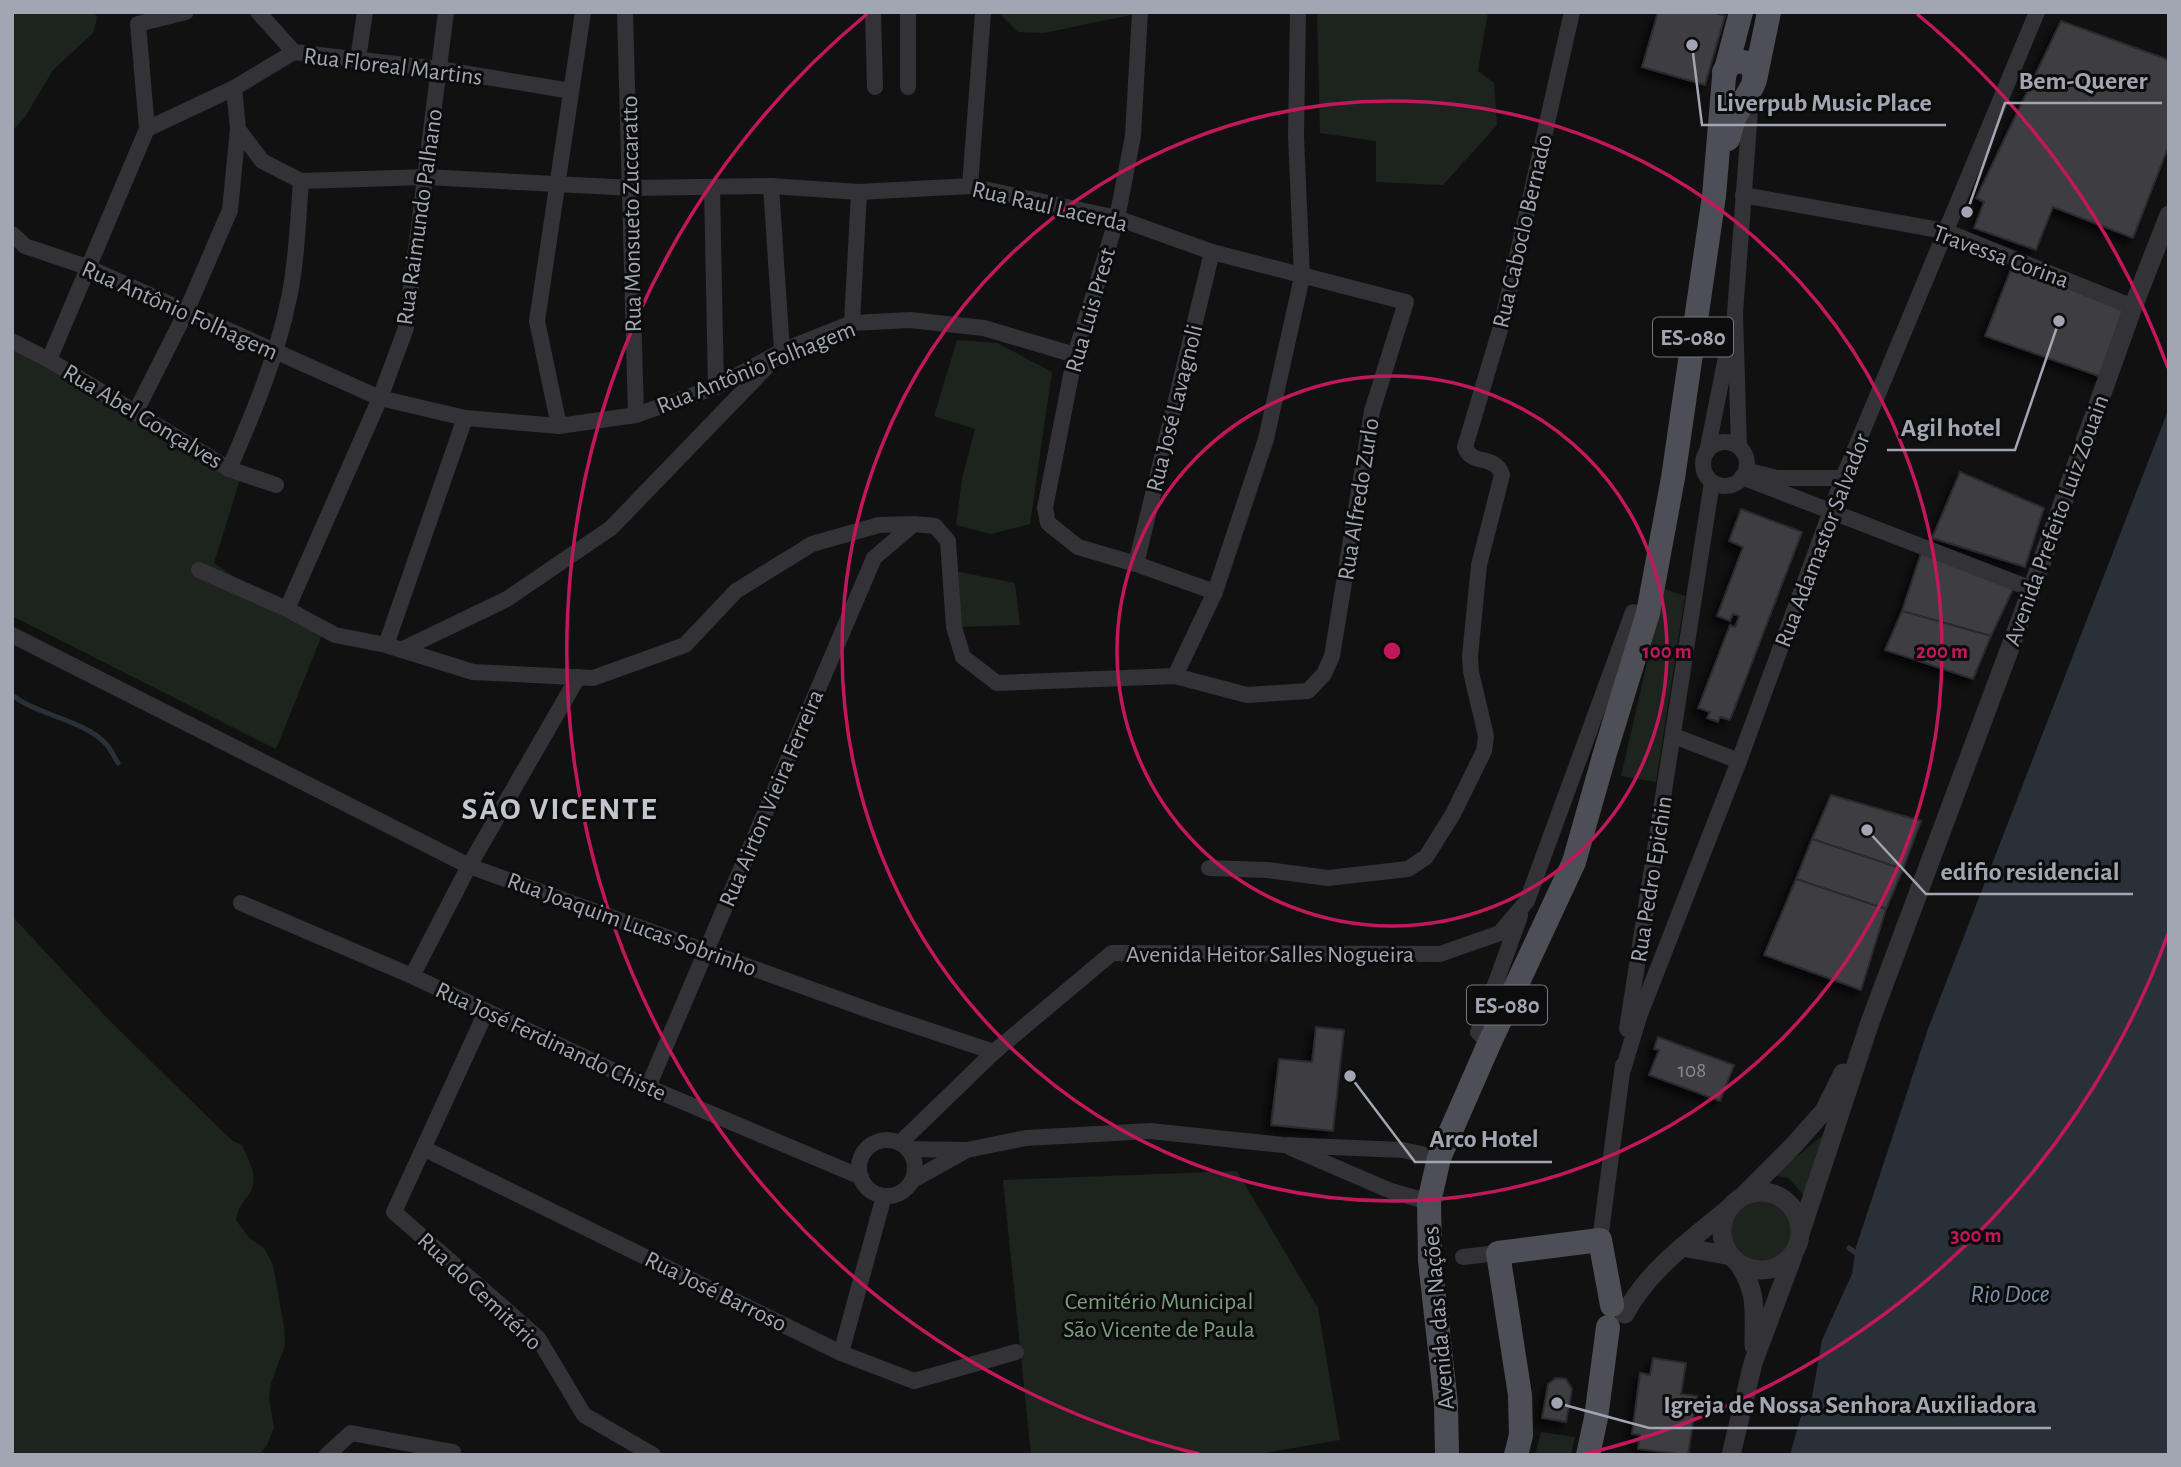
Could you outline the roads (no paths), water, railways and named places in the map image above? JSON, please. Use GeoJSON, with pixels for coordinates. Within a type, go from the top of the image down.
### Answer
{"type":"FeatureCollection","features":[{"type":"Feature","properties":{"kind":"main road","name":"ES-080"},"geometry":{"type":"LineString","coordinates":[[1738,94],[1741,12]]}},
{"type":"Feature","properties":{"kind":"main road","name":"ES-080"},"geometry":{"type":"LineString","coordinates":[[1738,94],[1769,12]]}},
{"type":"Feature","properties":{"kind":"main road","name":"Avenida das Nações"},"geometry":{"type":"LineString","coordinates":[[1447,1455],[1446,1404],[1430,1261],[1429,1202],[1439,1158],[1574,862],[1648,613],[1673,478],[1714,196],[1738,94]]}},
{"type":"Feature","properties":{"kind":"main road","name":"Avenida das Nações"},"geometry":{"type":"LineString","coordinates":[[1714,196],[1738,94]]}},
{"type":"Feature","properties":{"kind":"main road","name":"Avenida das Nações"},"geometry":{"type":"LineString","coordinates":[[1605,753],[1633,612],[1673,478]]}},
{"type":"Feature","properties":{"kind":"main road"},"geometry":{"type":"LineString","coordinates":[[1516,1455],[1521,1435],[1520,1395],[1498,1254],[1600,1240]]}},
{"type":"Feature","properties":{"kind":"main road","name":"Rua Pedro Epichin"},"geometry":{"type":"LineString","coordinates":[[1588,1455],[1616,1310],[1606,1277],[1600,1240]]}},
{"type":"Feature","properties":{"kind":"street"},"geometry":{"type":"LineString","coordinates":[[49,360],[147,129],[138,24],[186,12]]}},
{"type":"Feature","properties":{"kind":"street"},"geometry":{"type":"LineString","coordinates":[[258,12],[294,52]]}},
{"type":"Feature","properties":{"kind":"street"},"geometry":{"type":"LineString","coordinates":[[358,59],[365,12]]}},
{"type":"Feature","properties":{"kind":"street","name":"Rua Raimundo Palhano"},"geometry":{"type":"LineString","coordinates":[[287,609],[380,398],[406,328],[446,12]]}},
{"type":"Feature","properties":{"kind":"street"},"geometry":{"type":"LineString","coordinates":[[559,426],[537,321],[583,12]]}},
{"type":"Feature","properties":{"kind":"street","name":"Rua Monsueto Zuccaratto"},"geometry":{"type":"LineString","coordinates":[[625,12],[632,188],[636,415]]}},
{"type":"Feature","properties":{"kind":"street"},"geometry":{"type":"LineString","coordinates":[[873,12],[875,87]]}},
{"type":"Feature","properties":{"kind":"street"},"geometry":{"type":"LineString","coordinates":[[908,12],[908,87]]}},
{"type":"Feature","properties":{"kind":"street"},"geometry":{"type":"LineString","coordinates":[[970,186],[983,12]]}},
{"type":"Feature","properties":{"kind":"street","name":"Rua Luis Prest"},"geometry":{"type":"LineString","coordinates":[[1136,564],[1078,547],[1048,523],[1045,508],[1074,355],[1117,218],[1133,136],[1140,12]]}},
{"type":"Feature","properties":{"kind":"street"},"geometry":{"type":"LineString","coordinates":[[199,570],[287,609],[335,635],[393,647],[473,672],[593,678],[685,645],[736,590],[812,544],[879,525],[936,526],[948,541],[954,627],[963,657],[997,683],[1175,676],[1215,592],[1266,439],[1302,277],[1296,136],[1297,12]]}},
{"type":"Feature","properties":{"kind":"street","name":"Rua Caboclo Bernado"},"geometry":{"type":"LineString","coordinates":[[1209,868],[1267,870],[1328,878],[1408,869],[1426,857],[1453,814],[1484,751],[1486,736],[1471,672],[1470,656],[1479,565],[1502,475],[1500,467],[1492,461],[1473,458],[1467,454],[1465,447],[1502,323],[1572,12]]}},
{"type":"Feature","properties":{"kind":"street","name":"Rua Adamastor Salvador"},"geometry":{"type":"LineString","coordinates":[[1635,1013],[1739,761],[1843,478],[2037,12]]}},
{"type":"Feature","properties":{"kind":"street","name":"Rua Floreal Martins"},"geometry":{"type":"LineString","coordinates":[[147,129],[234,88],[294,52],[439,69],[571,91]]}},
{"type":"Feature","properties":{"kind":"street"},"geometry":{"type":"LineString","coordinates":[[135,413],[186,312],[230,210],[238,129],[234,88]]}},
{"type":"Feature","properties":{"kind":"street"},"geometry":{"type":"LineString","coordinates":[[1735,313],[1703,464],[1712,482],[1725,486],[1738,482],[1744,474],[1746,458],[1739,447],[1735,313],[1743,195],[1738,94]]}},
{"type":"Feature","properties":{"kind":"street"},"geometry":{"type":"LineString","coordinates":[[229,469],[253,414],[290,297],[302,181],[262,162],[238,129]]}},
{"type":"Feature","properties":{"kind":"street","name":"Rua Raul Lacerda"},"geometry":{"type":"LineString","coordinates":[[302,181],[425,177],[632,188],[771,186],[859,192],[970,186],[1117,218],[1212,252],[1406,302]]}},
{"type":"Feature","properties":{"kind":"street"},"geometry":{"type":"LineString","coordinates":[[393,647],[507,599],[611,528],[782,351],[771,186]]}},
{"type":"Feature","properties":{"kind":"street"},"geometry":{"type":"LineString","coordinates":[[712,187],[716,387]]}},
{"type":"Feature","properties":{"kind":"street"},"geometry":{"type":"LineString","coordinates":[[852,323],[859,192]]}},
{"type":"Feature","properties":{"kind":"street","name":"Travessa Corina"},"geometry":{"type":"LineString","coordinates":[[1743,195],[1945,231],[2133,307]]}},
{"type":"Feature","properties":{"kind":"street","name":"Avenida Prefeito Luiz Zouain"},"geometry":{"type":"LineString","coordinates":[[1800,1234],[1870,1022],[2169,215]]}},
{"type":"Feature","properties":{"kind":"street","name":"Rua Antônio Folhagem"},"geometry":{"type":"LineString","coordinates":[[12,234],[24,246],[87,267],[380,398],[465,418],[559,426],[636,415],[716,387],[782,351],[852,323],[910,320],[984,328],[1074,355]]}},
{"type":"Feature","properties":{"kind":"street","name":"Rua José Lavagnoli"},"geometry":{"type":"LineString","coordinates":[[1136,564],[1212,252]]}},
{"type":"Feature","properties":{"kind":"street","name":"Rua Alfredo Zurlo"},"geometry":{"type":"LineString","coordinates":[[1175,676],[1247,695],[1308,691],[1324,674],[1332,656],[1372,411],[1406,302]]}},
{"type":"Feature","properties":{"kind":"street","name":"Rua Abel Gonçalves"},"geometry":{"type":"LineString","coordinates":[[12,341],[49,360],[229,469],[276,485]]}},
{"type":"Feature","properties":{"kind":"street"},"geometry":{"type":"LineString","coordinates":[[393,647],[465,418]]}},
{"type":"Feature","properties":{"kind":"street"},"geometry":{"type":"LineString","coordinates":[[1707,452],[1718,443],[1739,447]]}},
{"type":"Feature","properties":{"kind":"street"},"geometry":{"type":"LineString","coordinates":[[1744,474],[1775,483],[1831,511],[2032,589]]}},
{"type":"Feature","properties":{"kind":"street"},"geometry":{"type":"LineString","coordinates":[[1775,483],[1843,478]]}},
{"type":"Feature","properties":{"kind":"street","name":"Rua Pedro Epichin"},"geometry":{"type":"LineString","coordinates":[[1600,1240],[1622,1073],[1635,1013],[1712,482]]}},
{"type":"Feature","properties":{"kind":"street","name":"Rua Airton Vieira Ferreira"},"geometry":{"type":"LineString","coordinates":[[648,1087],[874,558],[914,524]]}},
{"type":"Feature","properties":{"kind":"street"},"geometry":{"type":"LineString","coordinates":[[1136,564],[1215,592]]}},
{"type":"Feature","properties":{"kind":"street"},"geometry":{"type":"LineString","coordinates":[[1489,1044],[1478,1031],[1504,939],[1527,901],[1633,612]]}},
{"type":"Feature","properties":{"kind":"street","name":"Rua Joaquim Lucas Sobrinho"},"geometry":{"type":"LineString","coordinates":[[12,635],[470,866],[994,1052]]}},
{"type":"Feature","properties":{"kind":"street"},"geometry":{"type":"LineString","coordinates":[[412,976],[470,866],[578,677]]}},
{"type":"Feature","properties":{"kind":"street"},"geometry":{"type":"LineString","coordinates":[[1674,736],[1739,761]]}},
{"type":"Feature","properties":{"kind":"street","name":"Rua José Ferdinando Chiste"},"geometry":{"type":"LineString","coordinates":[[241,903],[412,976],[648,1087],[861,1177]]}},
{"type":"Feature","properties":{"kind":"street","name":"Avenida Heitor Salles Nogueira"},"geometry":{"type":"LineString","coordinates":[[904,1146],[994,1052],[1112,953],[1440,954],[1504,939]]}},
{"type":"Feature","properties":{"kind":"street"},"geometry":{"type":"LineString","coordinates":[[425,1149],[486,1012]]}},
{"type":"Feature","properties":{"kind":"street","name":"Avenida Prefeito Luiz Zouain"},"geometry":{"type":"LineString","coordinates":[[1744,1195],[1824,1111],[1870,1022]]}},
{"type":"Feature","properties":{"kind":"street"},"geometry":{"type":"LineString","coordinates":[[967,1150],[913,1180],[902,1192],[884,1196],[870,1190],[861,1177],[861,1160],[866,1151],[883,1141],[904,1146],[967,1150],[1026,1138],[1150,1131],[1283,1145],[1403,1150],[1439,1158]]}},
{"type":"Feature","properties":{"kind":"street"},"geometry":{"type":"LineString","coordinates":[[1283,1145],[1391,1191],[1429,1202]]}},
{"type":"Feature","properties":{"kind":"street"},"geometry":{"type":"LineString","coordinates":[[904,1146],[915,1164],[913,1180]]}},
{"type":"Feature","properties":{"kind":"street","name":"Rua do Cemitério"},"geometry":{"type":"LineString","coordinates":[[425,1149],[394,1212],[538,1338],[584,1415],[653,1455]]}},
{"type":"Feature","properties":{"kind":"street","name":"Rua José Barroso"},"geometry":{"type":"LineString","coordinates":[[425,1149],[841,1353],[914,1381],[1016,1352]]}},
{"type":"Feature","properties":{"kind":"street"},"geometry":{"type":"LineString","coordinates":[[1616,1310],[1682,1247],[1744,1195],[1765,1191],[1784,1198],[1797,1214],[1800,1234],[1753,1363],[1731,1455]]}},
{"type":"Feature","properties":{"kind":"street"},"geometry":{"type":"LineString","coordinates":[[841,1353],[884,1196]]}},
{"type":"Feature","properties":{"kind":"street"},"geometry":{"type":"LineString","coordinates":[[1728,1208],[1721,1227],[1725,1248],[1748,1278],[1754,1297],[1753,1363]]}},
{"type":"Feature","properties":{"kind":"street"},"geometry":{"type":"LineString","coordinates":[[1682,1247],[1734,1260],[1758,1270],[1768,1270],[1787,1261],[1794,1253]]}},
{"type":"Feature","properties":{"kind":"street"},"geometry":{"type":"LineString","coordinates":[[1463,1257],[1498,1254]]}},
{"type":"Feature","properties":{"kind":"street"},"geometry":{"type":"LineString","coordinates":[[327,1455],[351,1433],[453,1452]]}},
{"type":"Feature","properties":{"kind":"water","name":"Rio Doce"},"geometry":{"type":"Polygon","coordinates":[[[2169,408],[2169,1455],[1790,1455],[1800,1419],[1812,1397],[1822,1340],[1852,1274],[1856,1247],[1928,1029],[2169,408]]]}},
{"type":"Feature","properties":{"kind":"waterway"},"geometry":{"type":"LineString","coordinates":[[12,695],[97,736],[108,746],[118,763]]}},
{"type":"Feature","properties":{"kind":"waterway"},"geometry":{"type":"LineString","coordinates":[[1849,1248],[1861,1257]]}},
{"type":"Feature","properties":{"kind":"place","name":"Liverpub Music Place"},"geometry":{"type":"Point","coordinates":[1692,45]}},
{"type":"Feature","properties":{"kind":"place","name":"Bem-Querer"},"geometry":{"type":"Point","coordinates":[1967,212]}},
{"type":"Feature","properties":{"kind":"place","name":"Agil hotel"},"geometry":{"type":"Point","coordinates":[2059,321]}},
{"type":"Feature","properties":{"kind":"place","name":"edifio residencial"},"geometry":{"type":"Point","coordinates":[1867,830]}},
{"type":"Feature","properties":{"kind":"place","name":"Arco Hotel"},"geometry":{"type":"Point","coordinates":[1350,1076]}},
{"type":"Feature","properties":{"kind":"place","name":"Igreja de Nossa Senhora Auxiliadora"},"geometry":{"type":"Point","coordinates":[1557,1403]}},
{"type":"Feature","properties":{"kind":"district","name":"SÃO VICENTE"},"geometry":{"type":"Point","coordinates":[560,808]}},
{"type":"Feature","properties":{"kind":"park label","name":"Cemitério Municipal São Vicente de Paula"},"geometry":{"type":"Point","coordinates":[1159,1315]}}]}
